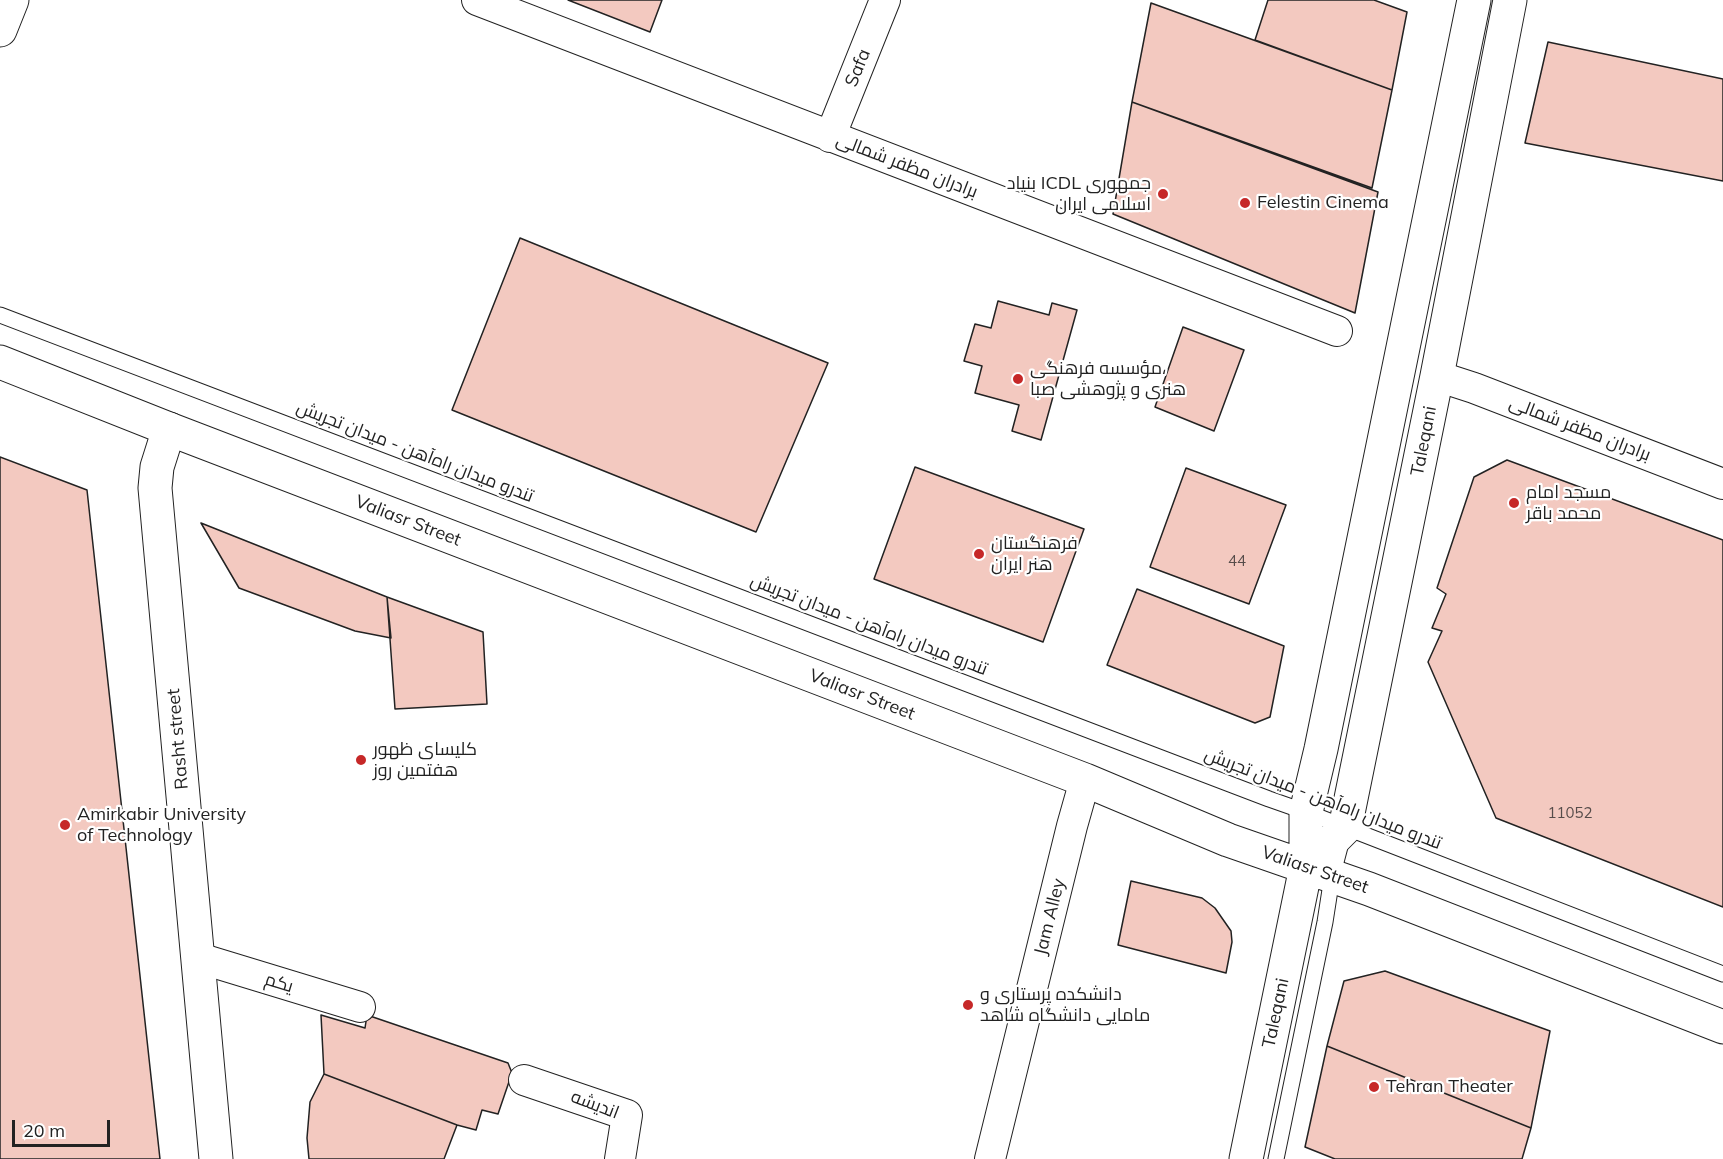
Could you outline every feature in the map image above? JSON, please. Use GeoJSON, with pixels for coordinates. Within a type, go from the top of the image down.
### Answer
{"type":"FeatureCollection","features":[{"type":"Feature","properties":{"kind":"main road"},"geometry":{"type":"LineString","coordinates":[[0,30],[12,0]]}},
{"type":"Feature","properties":{"kind":"main road","name":"Taleqani"},"geometry":{"type":"LineString","coordinates":[[1246,1159],[1319,872],[1306,812],[1321,749],[1474,0]]}},
{"type":"Feature","properties":{"kind":"main road","name":"Taleqani"},"geometry":{"type":"LineString","coordinates":[[1345,828],[1437,376],[1510,0]]}},
{"type":"Feature","properties":{"kind":"main road","name":"Valiasr Street"},"geometry":{"type":"LineString","coordinates":[[0,362],[1085,780],[1228,840],[1369,889],[1723,1027]]}},
{"type":"Feature","properties":{"kind":"main road","name":"Rasht street"},"geometry":{"type":"LineString","coordinates":[[169,429],[157,467],[155,488],[216,1159]]}},
{"type":"Feature","properties":{"kind":"main road"},"geometry":{"type":"LineString","coordinates":[[1319,872],[1345,828]]}},
{"type":"Feature","properties":{"kind":"street","name":"برادران مظفر شمالی"},"geometry":{"type":"LineString","coordinates":[[477,0],[546,12],[830,137],[1337,331]]}},
{"type":"Feature","properties":{"kind":"street","name":"Safa"},"geometry":{"type":"LineString","coordinates":[[830,137],[885,0]]}},
{"type":"Feature","properties":{"kind":"street","name":"برادران مظفر شمالی"},"geometry":{"type":"LineString","coordinates":[[1437,376],[1474,388],[1723,484]]}},
{"type":"Feature","properties":{"kind":"street","name":"Jam Alley"},"geometry":{"type":"LineString","coordinates":[[990,1159],[1085,780]]}},
{"type":"Feature","properties":{"kind":"street","name":"یکم"},"geometry":{"type":"LineString","coordinates":[[199,958],[360,1007]]}},
{"type":"Feature","properties":{"kind":"street","name":"اندیشه"},"geometry":{"type":"LineString","coordinates":[[524,1080],[627,1115],[620,1159]]}},
{"type":"Feature","properties":{"kind":"lane","name":"تندرو میدان راه‌آهن - میدان تجریش"},"geometry":{"type":"LineString","coordinates":[[0,315],[1269,800],[1306,812],[1723,974]]}},
{"type":"Feature","properties":{"kind":"lane"},"geometry":{"type":"LineString","coordinates":[[1276,1159],[1325,922],[1319,872]]}},
{"type":"Feature","properties":{"kind":"building"},"geometry":{"type":"Polygon","coordinates":[[[568,0],[662,0],[650,32],[568,0]]]}},
{"type":"Feature","properties":{"kind":"building"},"geometry":{"type":"Polygon","coordinates":[[[1268,0],[1374,0],[1407,12],[1392,90],[1255,40],[1268,0]]]}},
{"type":"Feature","properties":{"kind":"building"},"geometry":{"type":"Polygon","coordinates":[[[1151,3],[1392,90],[1372,188],[1132,102],[1151,3]]]}},
{"type":"Feature","properties":{"kind":"building"},"geometry":{"type":"Polygon","coordinates":[[[1548,42],[1723,79],[1723,181],[1525,143],[1548,42]]]}},
{"type":"Feature","properties":{"kind":"building","name":"Felestin Cinema"},"geometry":{"type":"Polygon","coordinates":[[[1132,102],[1378,192],[1355,313],[1113,214],[1132,102]]]}},
{"type":"Feature","properties":{"kind":"building"},"geometry":{"type":"Polygon","coordinates":[[[520,238],[828,363],[756,532],[452,410],[520,238]]]}},
{"type":"Feature","properties":{"kind":"building","name":"مؤسسه فرهنگی، هنری و پژوهشی صبا"},"geometry":{"type":"Polygon","coordinates":[[[998,301],[1049,315],[1052,303],[1077,310],[1041,440],[1012,431],[1019,405],[975,393],[982,366],[964,361],[975,324],[991,328],[998,301]]]}},
{"type":"Feature","properties":{"kind":"building"},"geometry":{"type":"Polygon","coordinates":[[[1183,327],[1244,350],[1214,431],[1155,407],[1183,327]]]}},
{"type":"Feature","properties":{"kind":"building","name":"Amirkabir University of Technology"},"geometry":{"type":"Polygon","coordinates":[[[0,457],[87,490],[160,1159],[0,1159],[0,457]]]}},
{"type":"Feature","properties":{"kind":"building"},"geometry":{"type":"Polygon","coordinates":[[[1507,460],[1723,540],[1723,907],[1496,818],[1428,662],[1442,631],[1432,628],[1446,594],[1437,588],[1474,477],[1507,460]]]}},
{"type":"Feature","properties":{"kind":"building","name":"فرهنگستان هنر ایران"},"geometry":{"type":"Polygon","coordinates":[[[915,467],[1084,529],[1043,642],[874,579],[915,467]]]}},
{"type":"Feature","properties":{"kind":"building"},"geometry":{"type":"Polygon","coordinates":[[[1186,468],[1286,505],[1249,604],[1150,567],[1186,468]]]}},
{"type":"Feature","properties":{"kind":"building"},"geometry":{"type":"Polygon","coordinates":[[[201,523],[387,597],[391,638],[355,631],[239,588],[201,523]]]}},
{"type":"Feature","properties":{"kind":"building"},"geometry":{"type":"Polygon","coordinates":[[[1137,589],[1284,646],[1270,717],[1255,723],[1107,665],[1137,589]]]}},
{"type":"Feature","properties":{"kind":"building"},"geometry":{"type":"Polygon","coordinates":[[[387,597],[483,632],[487,704],[395,709],[387,597]]]}},
{"type":"Feature","properties":{"kind":"building"},"geometry":{"type":"Polygon","coordinates":[[[1131,881],[1202,898],[1215,908],[1231,931],[1232,942],[1226,973],[1118,945],[1131,881]]]}},
{"type":"Feature","properties":{"kind":"building"},"geometry":{"type":"Polygon","coordinates":[[[1385,971],[1550,1031],[1531,1128],[1327,1046],[1344,981],[1385,971]]]}},
{"type":"Feature","properties":{"kind":"building"},"geometry":{"type":"Polygon","coordinates":[[[321,1015],[365,1028],[367,1015],[508,1063],[512,1073],[498,1114],[482,1110],[476,1130],[457,1125],[324,1074],[321,1015]]]}},
{"type":"Feature","properties":{"kind":"building","name":"Tehran Theater"},"geometry":{"type":"Polygon","coordinates":[[[1327,1046],[1531,1128],[1522,1159],[1335,1159],[1305,1147],[1327,1046]]]}},
{"type":"Feature","properties":{"kind":"building"},"geometry":{"type":"Polygon","coordinates":[[[324,1074],[457,1125],[444,1159],[309,1159],[307,1138],[310,1102],[324,1074]]]}},
{"type":"Feature","properties":{"kind":"place","name":"بنیاد ICDL جمهوری اسلامی ایران"},"geometry":{"type":"Point","coordinates":[1163,194]}},
{"type":"Feature","properties":{"kind":"place","name":"Felestin Cinema"},"geometry":{"type":"Point","coordinates":[1245,203]}},
{"type":"Feature","properties":{"kind":"place","name":"مؤسسه فرهنگی، هنری و پژوهشی صبا"},"geometry":{"type":"Point","coordinates":[1018,379]}},
{"type":"Feature","properties":{"kind":"place","name":"مسجد امام محمد باقر"},"geometry":{"type":"Point","coordinates":[1514,503]}},
{"type":"Feature","properties":{"kind":"place","name":"فرهنگستان هنر ایران"},"geometry":{"type":"Point","coordinates":[979,554]}},
{"type":"Feature","properties":{"kind":"place","name":"کلیسای ظهور هفتمین روز"},"geometry":{"type":"Point","coordinates":[361,760]}},
{"type":"Feature","properties":{"kind":"place","name":"Amirkabir University of Technology"},"geometry":{"type":"Point","coordinates":[65,825]}},
{"type":"Feature","properties":{"kind":"place","name":"دانشکده پرستاری و مامایی دانشگاه شاهد"},"geometry":{"type":"Point","coordinates":[968,1005]}},
{"type":"Feature","properties":{"kind":"place","name":"Tehran Theater"},"geometry":{"type":"Point","coordinates":[1374,1087]}}]}
